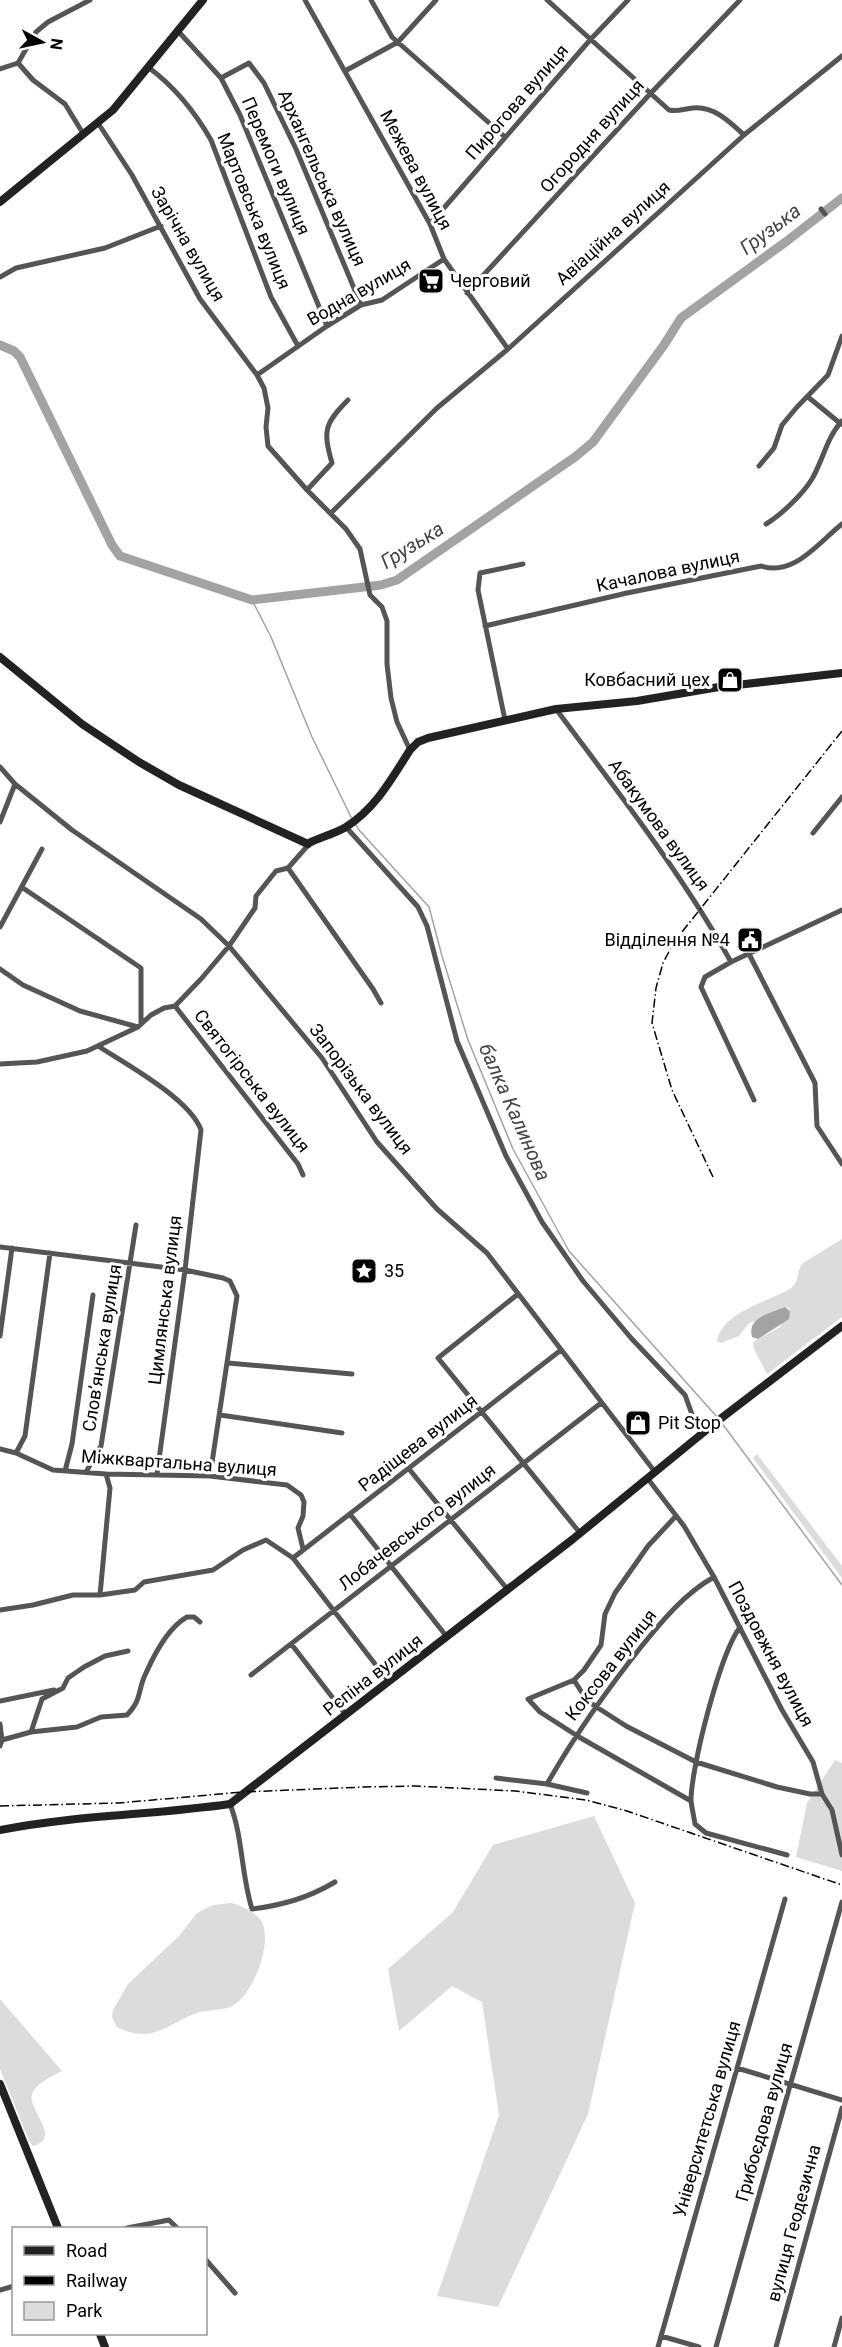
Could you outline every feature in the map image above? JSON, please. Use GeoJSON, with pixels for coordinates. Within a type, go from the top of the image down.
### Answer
{"type":"FeatureCollection","features":[{"type":"Feature","properties":{"kind":"street"},"geometry":{"type":"LineString","coordinates":[[0,69],[18,63],[36,32],[48,22],[90,0]]}},
{"type":"Feature","properties":{"kind":"street"},"geometry":{"type":"LineString","coordinates":[[0,202],[113,110],[203,0]]}},
{"type":"Feature","properties":{"kind":"street","name":"Межева вулиця"},"geometry":{"type":"LineString","coordinates":[[304,0],[430,224],[444,259],[508,349]]}},
{"type":"Feature","properties":{"kind":"street"},"geometry":{"type":"LineString","coordinates":[[371,0],[392,38],[506,137]]}},
{"type":"Feature","properties":{"kind":"street"},"geometry":{"type":"LineString","coordinates":[[345,71],[398,42],[436,0]]}},
{"type":"Feature","properties":{"kind":"street"},"geometry":{"type":"LineString","coordinates":[[547,0],[669,110],[705,108],[728,120],[744,135]]}},
{"type":"Feature","properties":{"kind":"street","name":"Пирогова вулиця"},"geometry":{"type":"LineString","coordinates":[[430,224],[590,40],[628,0]]}},
{"type":"Feature","properties":{"kind":"street","name":"Огородня вулиця"},"geometry":{"type":"LineString","coordinates":[[467,293],[740,0]]}},
{"type":"Feature","properties":{"kind":"street","name":"Перемоги вулиця"},"geometry":{"type":"LineString","coordinates":[[177,30],[221,78],[240,115],[327,326]]}},
{"type":"Feature","properties":{"kind":"street","name":"Авіаційна вулиця"},"geometry":{"type":"LineString","coordinates":[[331,513],[437,408],[508,349],[744,135],[842,56]]}},
{"type":"Feature","properties":{"kind":"street"},"geometry":{"type":"LineString","coordinates":[[18,63],[33,80],[65,104],[84,135]]}},
{"type":"Feature","properties":{"kind":"street","name":"Архангельська вулиця"},"geometry":{"type":"LineString","coordinates":[[221,78],[249,63],[264,83],[296,149],[361,305]]}},
{"type":"Feature","properties":{"kind":"street","name":"Мартовська вулиця"},"geometry":{"type":"LineString","coordinates":[[148,67],[166,80],[199,118],[211,140],[272,297],[298,346]]}},
{"type":"Feature","properties":{"kind":"street","name":"Зарічна вулиця"},"geometry":{"type":"LineString","coordinates":[[98,123],[132,175],[200,299],[257,375]]}},
{"type":"Feature","properties":{"kind":"street"},"geometry":{"type":"LineString","coordinates":[[0,277],[16,268],[105,248],[161,226]]}},
{"type":"Feature","properties":{"kind":"street","name":"Водна вулиця"},"geometry":{"type":"LineString","coordinates":[[257,375],[327,326],[361,305],[382,300],[444,259]]}},
{"type":"Feature","properties":{"kind":"street"},"geometry":{"type":"LineString","coordinates":[[759,466],[774,448],[782,425],[828,375],[842,336]]}},
{"type":"Feature","properties":{"kind":"street"},"geometry":{"type":"LineString","coordinates":[[257,375],[264,388],[268,408],[266,427],[268,446],[346,529],[360,549],[368,586],[374,601],[382,607],[387,621],[387,664],[391,698],[397,722],[411,750]]}},
{"type":"Feature","properties":{"kind":"street"},"geometry":{"type":"LineString","coordinates":[[766,524],[777,517],[812,480],[841,423],[808,397]]}},
{"type":"Feature","properties":{"kind":"street"},"geometry":{"type":"LineString","coordinates":[[307,490],[332,463],[326,434],[330,422],[348,400]]}},
{"type":"Feature","properties":{"kind":"street","name":"Качалова вулиця"},"geometry":{"type":"LineString","coordinates":[[485,626],[627,593],[761,566],[770,570],[785,568],[796,563],[842,524]]}},
{"type":"Feature","properties":{"kind":"street"},"geometry":{"type":"LineString","coordinates":[[505,720],[478,590],[480,573],[523,564]]}},
{"type":"Feature","properties":{"kind":"street"},"geometry":{"type":"LineString","coordinates":[[0,657],[82,724],[139,762],[179,785],[310,843]]}},
{"type":"Feature","properties":{"kind":"street"},"geometry":{"type":"LineString","coordinates":[[0,1064],[37,1062],[98,1046],[140,1026],[151,1015],[164,1008],[175,1006],[228,946],[255,908],[256,896],[276,871],[288,868],[310,843],[346,827],[364,814],[418,742],[556,709],[637,701],[719,687],[842,673]]}},
{"type":"Feature","properties":{"kind":"street","name":"Абакумова вулиця"},"geometry":{"type":"LineString","coordinates":[[556,709],[679,875],[706,916],[731,962]]}},
{"type":"Feature","properties":{"kind":"street","name":"Запорізька вулиця"},"geometry":{"type":"LineString","coordinates":[[0,766],[15,784],[72,830],[201,920],[228,946],[322,1058],[377,1142],[437,1209],[487,1253],[655,1473]]}},
{"type":"Feature","properties":{"kind":"street"},"geometry":{"type":"LineString","coordinates":[[0,822],[15,784]]}},
{"type":"Feature","properties":{"kind":"street"},"geometry":{"type":"LineString","coordinates":[[813,833],[842,797]]}},
{"type":"Feature","properties":{"kind":"street"},"geometry":{"type":"LineString","coordinates":[[346,827],[418,906],[427,926],[457,1041],[506,1156],[542,1222],[583,1281],[631,1338],[685,1395],[693,1417],[705,1433]]}},
{"type":"Feature","properties":{"kind":"street"},"geometry":{"type":"LineString","coordinates":[[0,927],[42,849]]}},
{"type":"Feature","properties":{"kind":"street"},"geometry":{"type":"LineString","coordinates":[[288,868],[381,1003]]}},
{"type":"Feature","properties":{"kind":"street"},"geometry":{"type":"LineString","coordinates":[[23,888],[141,968],[140,1026]]}},
{"type":"Feature","properties":{"kind":"street"},"geometry":{"type":"LineString","coordinates":[[754,1100],[701,987],[705,977],[731,962],[842,910]]}},
{"type":"Feature","properties":{"kind":"street"},"geometry":{"type":"LineString","coordinates":[[748,954],[815,1083],[817,1126],[842,1164]]}},
{"type":"Feature","properties":{"kind":"street"},"geometry":{"type":"LineString","coordinates":[[0,969],[23,985],[80,1011],[140,1026]]}},
{"type":"Feature","properties":{"kind":"street","name":"Святогірська вулиця"},"geometry":{"type":"LineString","coordinates":[[175,1006],[298,1164],[303,1175]]}},
{"type":"Feature","properties":{"kind":"street","name":"Цимлянська вулиця"},"geometry":{"type":"LineString","coordinates":[[98,1046],[178,1100],[195,1117],[201,1130],[185,1270],[157,1474]]}},
{"type":"Feature","properties":{"kind":"street","name":"Слов’янська вулиця"},"geometry":{"type":"LineString","coordinates":[[86,1472],[101,1446],[136,1225]]}},
{"type":"Feature","properties":{"kind":"street"},"geometry":{"type":"LineString","coordinates":[[0,1247],[185,1270],[230,1281],[237,1296],[210,1476]]}},
{"type":"Feature","properties":{"kind":"street"},"geometry":{"type":"LineString","coordinates":[[0,1336],[12,1248]]}},
{"type":"Feature","properties":{"kind":"street"},"geometry":{"type":"LineString","coordinates":[[16,1453],[25,1436],[50,1253]]}},
{"type":"Feature","properties":{"kind":"street"},"geometry":{"type":"LineString","coordinates":[[518,1294],[438,1358],[580,1533]]}},
{"type":"Feature","properties":{"kind":"street"},"geometry":{"type":"LineString","coordinates":[[65,1471],[72,1444],[93,1295]]}},
{"type":"Feature","properties":{"kind":"street","name":"Рєпіна вулиця"},"geometry":{"type":"LineString","coordinates":[[0,1830],[90,1817],[230,1803],[508,1590],[715,1423],[842,1326]]}},
{"type":"Feature","properties":{"kind":"street","name":"Радіщева вулиця"},"geometry":{"type":"LineString","coordinates":[[293,1558],[561,1350]]}},
{"type":"Feature","properties":{"kind":"street"},"geometry":{"type":"LineString","coordinates":[[228,1363],[352,1374]]}},
{"type":"Feature","properties":{"kind":"street","name":"Лобачевського вулиця"},"geometry":{"type":"LineString","coordinates":[[251,1675],[601,1403]]}},
{"type":"Feature","properties":{"kind":"street"},"geometry":{"type":"LineString","coordinates":[[220,1415],[342,1434]]}},
{"type":"Feature","properties":{"kind":"street","name":"Міжквартальна вулиця"},"geometry":{"type":"LineString","coordinates":[[0,1449],[16,1453],[53,1470],[106,1474],[210,1476],[287,1485],[296,1491],[304,1502],[303,1516],[298,1528],[303,1550]]}},
{"type":"Feature","properties":{"kind":"street"},"geometry":{"type":"LineString","coordinates":[[409,1469],[508,1590]]}},
{"type":"Feature","properties":{"kind":"street"},"geometry":{"type":"LineString","coordinates":[[100,1595],[110,1488],[106,1474]]}},
{"type":"Feature","properties":{"kind":"street","name":"Поздовжня вулиця"},"geometry":{"type":"LineString","coordinates":[[648,1479],[676,1516],[714,1577],[782,1710],[813,1762],[822,1794],[832,1810],[842,1855]]}},
{"type":"Feature","properties":{"kind":"street"},"geometry":{"type":"LineString","coordinates":[[350,1514],[447,1637]]}},
{"type":"Feature","properties":{"kind":"street"},"geometry":{"type":"LineString","coordinates":[[676,1516],[648,1546],[615,1593],[604,1614],[600,1645],[584,1670],[574,1680],[528,1699],[540,1712],[576,1735],[691,1801]]}},
{"type":"Feature","properties":{"kind":"street"},"geometry":{"type":"LineString","coordinates":[[0,1610],[73,1595],[100,1595],[135,1590],[144,1582],[213,1570],[243,1550],[266,1540],[293,1558],[389,1682]]}},
{"type":"Feature","properties":{"kind":"street","name":"Коксова вулиця"},"geometry":{"type":"LineString","coordinates":[[547,1784],[595,1706],[657,1627],[699,1585],[714,1577]]}},
{"type":"Feature","properties":{"kind":"street"},"geometry":{"type":"LineString","coordinates":[[0,1724],[1,1743],[31,1732],[77,1727],[101,1717],[127,1715],[137,1703],[146,1671],[174,1628],[187,1617],[194,1617],[200,1622]]}},
{"type":"Feature","properties":{"kind":"street"},"geometry":{"type":"LineString","coordinates":[[740,1627],[734,1635],[715,1688],[696,1762],[691,1801],[695,1824],[706,1833],[787,1855]]}},
{"type":"Feature","properties":{"kind":"street"},"geometry":{"type":"LineString","coordinates":[[292,1645],[346,1715]]}},
{"type":"Feature","properties":{"kind":"street"},"geometry":{"type":"LineString","coordinates":[[31,1732],[42,1699],[63,1688],[68,1678],[84,1667],[105,1656],[128,1651]]}},
{"type":"Feature","properties":{"kind":"street"},"geometry":{"type":"LineString","coordinates":[[574,1680],[586,1699],[595,1706],[626,1726],[696,1762],[777,1787],[810,1794],[822,1794]]}},
{"type":"Feature","properties":{"kind":"street"},"geometry":{"type":"LineString","coordinates":[[0,1701],[63,1688]]}},
{"type":"Feature","properties":{"kind":"street"},"geometry":{"type":"LineString","coordinates":[[496,1778],[547,1784],[587,1793]]}},
{"type":"Feature","properties":{"kind":"street"},"geometry":{"type":"LineString","coordinates":[[230,1803],[237,1822],[246,1890],[252,1909],[304,1899],[335,1882]]}},
{"type":"Feature","properties":{"kind":"street","name":"Університетська вулиця"},"geometry":{"type":"LineString","coordinates":[[658,2347],[785,1899]]}},
{"type":"Feature","properties":{"kind":"street","name":"Грибоєдова вулиця"},"geometry":{"type":"LineString","coordinates":[[716,2347],[842,1903]]}},
{"type":"Feature","properties":{"kind":"street"},"geometry":{"type":"LineString","coordinates":[[737,2068],[842,2100]]}},
{"type":"Feature","properties":{"kind":"street"},"geometry":{"type":"LineString","coordinates":[[0,2084],[57,2227]]}},
{"type":"Feature","properties":{"kind":"street","name":"вулиця Геодезична"},"geometry":{"type":"LineString","coordinates":[[776,2347],[842,2108]]}},
{"type":"Feature","properties":{"kind":"street"},"geometry":{"type":"LineString","coordinates":[[136,2227],[169,2220],[175,2227]]}},
{"type":"Feature","properties":{"kind":"street"},"geometry":{"type":"LineString","coordinates":[[207,2261],[235,2293]]}},
{"type":"Feature","properties":{"kind":"street"},"geometry":{"type":"LineString","coordinates":[[834,2347],[842,2318]]}},
{"type":"Feature","properties":{"kind":"street"},"geometry":{"type":"LineString","coordinates":[[662,2336],[699,2347]]}},
{"type":"Feature","properties":{"kind":"green space"},"geometry":{"type":"Polygon","coordinates":[[[842,1239],[842,1317],[767,1374],[754,1349],[753,1342],[780,1327],[790,1311],[789,1308],[785,1307],[748,1324],[739,1336],[721,1343],[717,1341],[728,1322],[748,1308],[791,1288],[796,1283],[803,1263],[842,1239]]]}},
{"type":"Feature","properties":{"kind":"green space"},"geometry":{"type":"Polygon","coordinates":[[[757,1454],[842,1566],[842,1578],[753,1458],[757,1454]]]}},
{"type":"Feature","properties":{"kind":"green space"},"geometry":{"type":"Polygon","coordinates":[[[835,1760],[842,1763],[842,1871],[796,1857],[807,1803],[835,1760]]]}},
{"type":"Feature","properties":{"kind":"green space"},"geometry":{"type":"Polygon","coordinates":[[[594,1816],[635,1903],[588,2114],[498,2307],[437,2296],[499,2115],[482,2002],[452,1986],[399,2031],[388,1969],[453,1912],[493,1845],[594,1816]]]}},
{"type":"Feature","properties":{"kind":"green space"},"geometry":{"type":"Polygon","coordinates":[[[231,1903],[256,1916],[262,1922],[265,1931],[263,1953],[256,1976],[238,2002],[228,2008],[194,2014],[149,2034],[129,2032],[117,2027],[112,2017],[113,2010],[128,1984],[179,1936],[197,1913],[213,1905],[231,1903]]]}},
{"type":"Feature","properties":{"kind":"green space"},"geometry":{"type":"Polygon","coordinates":[[[0,1999],[62,2071],[41,2083],[32,2094],[34,2108],[45,2130],[45,2137],[33,2146],[0,2069],[0,1999]]]}},
{"type":"Feature","properties":{"kind":"shaded area"},"geometry":{"type":"Polygon","coordinates":[[[785,1307],[790,1311],[789,1319],[758,1339],[752,1337],[751,1330],[756,1321],[766,1314],[785,1307]]]}},
{"type":"Feature","properties":{"kind":"waterway","name":"Грузька"},"geometry":{"type":"LineString","coordinates":[[0,345],[14,351],[20,357],[112,545],[120,556],[252,600],[381,585],[397,580],[575,457],[593,442],[681,318],[842,198]]}},
{"type":"Feature","properties":{"kind":"waterway","name":"балка Калинова"},"geometry":{"type":"LineString","coordinates":[[252,600],[271,637],[312,737],[352,819]]}},
{"type":"Feature","properties":{"kind":"waterway","name":"балка Калинова"},"geometry":{"type":"LineString","coordinates":[[355,823],[429,907],[468,1040],[513,1149],[569,1251],[718,1418]]}},
{"type":"Feature","properties":{"kind":"waterway","name":"балка Калинова"},"geometry":{"type":"LineString","coordinates":[[721,1422],[842,1585]]}},
{"type":"Feature","properties":{"kind":"railway"},"geometry":{"type":"LineString","coordinates":[[713,1177],[672,1090],[652,1023],[656,988],[663,963],[674,942],[842,731]]}},
{"type":"Feature","properties":{"kind":"railway"},"geometry":{"type":"LineString","coordinates":[[0,1806],[119,1803],[243,1792],[364,1787],[415,1786],[515,1791],[586,1800],[627,1811],[842,1885]]}},
{"type":"Feature","properties":{"kind":"place","name":"Черговий"},"geometry":{"type":"Point","coordinates":[431,281]}},
{"type":"Feature","properties":{"kind":"place","name":"Ковбасний цех"},"geometry":{"type":"Point","coordinates":[730,680]}},
{"type":"Feature","properties":{"kind":"place","name":"Відділення №4"},"geometry":{"type":"Point","coordinates":[750,940]}},
{"type":"Feature","properties":{"kind":"place","name":"35"},"geometry":{"type":"Point","coordinates":[364,1271]}},
{"type":"Feature","properties":{"kind":"place","name":"Pit Stop"},"geometry":{"type":"Point","coordinates":[638,1423]}}]}
